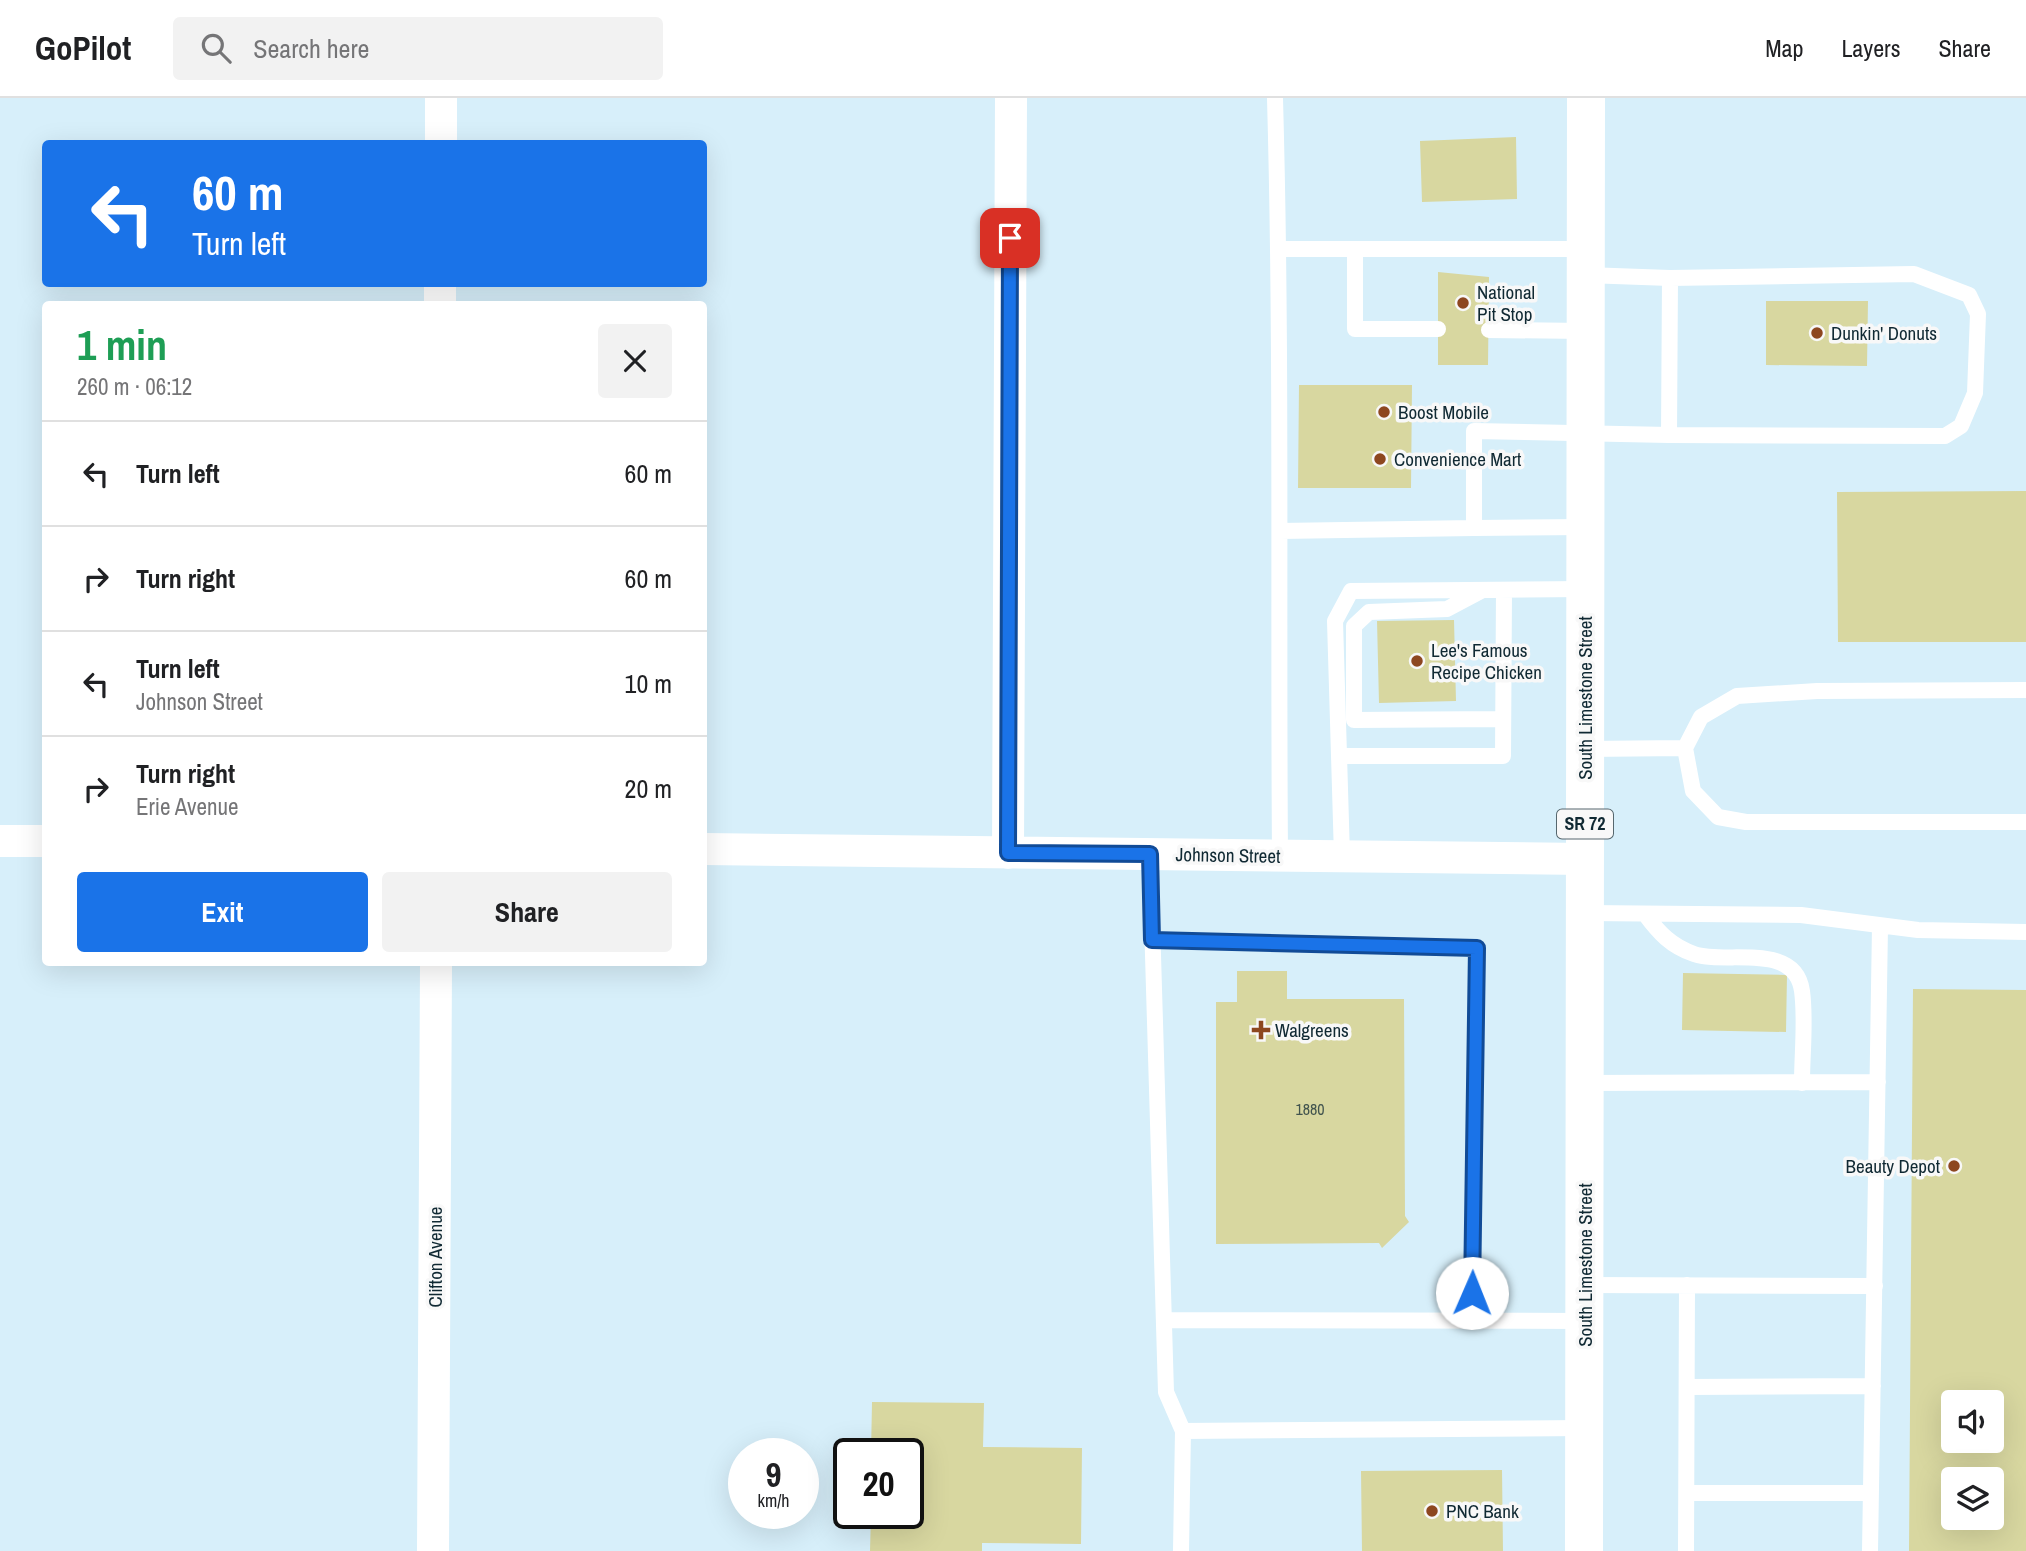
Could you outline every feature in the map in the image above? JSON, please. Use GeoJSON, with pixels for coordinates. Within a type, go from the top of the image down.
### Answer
{"type":"FeatureCollection","features":[{"type":"Feature","properties":{"kind":"main road","name":"South Limestone Street"},"geometry":{"type":"LineString","coordinates":[[1584,1551],[1586,98]]}},
{"type":"Feature","properties":{"kind":"street"},"geometry":{"type":"LineString","coordinates":[[441,98],[441,140]]}},
{"type":"Feature","properties":{"kind":"street"},"geometry":{"type":"LineString","coordinates":[[1008,853],[1011,98]]}},
{"type":"Feature","properties":{"kind":"street"},"geometry":{"type":"LineString","coordinates":[[0,841],[42,842]]}},
{"type":"Feature","properties":{"kind":"street","name":"Johnson Street"},"geometry":{"type":"LineString","coordinates":[[707,849],[1585,859]]}},
{"type":"Feature","properties":{"kind":"street","name":"Clifton Avenue"},"geometry":{"type":"LineString","coordinates":[[433,1551],[436,966]]}},
{"type":"Feature","properties":{"kind":"lane"},"geometry":{"type":"LineString","coordinates":[[1275,98],[1279,248],[1277,443],[1280,531],[1280,855]]}},
{"type":"Feature","properties":{"kind":"lane"},"geometry":{"type":"LineString","coordinates":[[1279,248],[1355,249],[1586,262],[1670,278],[1913,274],[1969,295],[1978,314],[1975,393],[1961,426],[1945,436],[1474,432],[1474,528]]}},
{"type":"Feature","properties":{"kind":"lane"},"geometry":{"type":"LineString","coordinates":[[1355,249],[1355,329],[1438,329]]}},
{"type":"Feature","properties":{"kind":"lane"},"geometry":{"type":"LineString","coordinates":[[1669,435],[1670,278]]}},
{"type":"Feature","properties":{"kind":"lane"},"geometry":{"type":"LineString","coordinates":[[1489,330],[1586,331]]}},
{"type":"Feature","properties":{"kind":"lane"},"geometry":{"type":"LineString","coordinates":[[1280,531],[1586,527]]}},
{"type":"Feature","properties":{"kind":"lane"},"geometry":{"type":"LineString","coordinates":[[1342,856],[1335,621],[1351,591],[1585,589]]}},
{"type":"Feature","properties":{"kind":"lane"},"geometry":{"type":"LineString","coordinates":[[1483,590],[1447,610],[1369,612],[1354,626],[1354,720],[1503,719]]}},
{"type":"Feature","properties":{"kind":"lane"},"geometry":{"type":"LineString","coordinates":[[1339,756],[1503,756],[1503,590]]}},
{"type":"Feature","properties":{"kind":"lane"},"geometry":{"type":"LineString","coordinates":[[2026,690],[1817,691],[1737,696],[1701,718],[1685,748],[1693,792],[1718,817],[1746,822],[2026,822]]}},
{"type":"Feature","properties":{"kind":"lane"},"geometry":{"type":"LineString","coordinates":[[1586,749],[1685,748]]}},
{"type":"Feature","properties":{"kind":"lane"},"geometry":{"type":"LineString","coordinates":[[1150,854],[1166,1392],[1183,1431],[1181,1551]]}},
{"type":"Feature","properties":{"kind":"lane"},"geometry":{"type":"LineString","coordinates":[[1586,913],[1801,915],[1918,930],[2026,932]]}},
{"type":"Feature","properties":{"kind":"lane"},"geometry":{"type":"LineString","coordinates":[[1645,914],[1665,940],[1696,955],[1754,958],[1788,967],[1802,990],[1802,1083]]}},
{"type":"Feature","properties":{"kind":"lane"},"geometry":{"type":"LineString","coordinates":[[1870,1551],[1881,926]]}},
{"type":"Feature","properties":{"kind":"lane"},"geometry":{"type":"LineString","coordinates":[[1152,940],[1477,948],[1472,1320]]}},
{"type":"Feature","properties":{"kind":"lane"},"geometry":{"type":"LineString","coordinates":[[1585,1083],[1878,1082]]}},
{"type":"Feature","properties":{"kind":"lane"},"geometry":{"type":"LineString","coordinates":[[1164,1320],[1472,1320],[1687,1285],[1875,1286]]}},
{"type":"Feature","properties":{"kind":"lane"},"geometry":{"type":"LineString","coordinates":[[1686,1551],[1687,1285]]}},
{"type":"Feature","properties":{"kind":"lane"},"geometry":{"type":"LineString","coordinates":[[1687,1387],[1873,1386]]}},
{"type":"Feature","properties":{"kind":"lane"},"geometry":{"type":"LineString","coordinates":[[1183,1431],[1584,1428]]}},
{"type":"Feature","properties":{"kind":"lane"},"geometry":{"type":"LineString","coordinates":[[1687,1493],[1871,1493]]}},
{"type":"Feature","properties":{"kind":"building"},"geometry":{"type":"Polygon","coordinates":[[[1516,137],[1517,199],[1422,202],[1420,141],[1516,137]]]}},
{"type":"Feature","properties":{"kind":"building","name":"National Pit Stop"},"geometry":{"type":"Polygon","coordinates":[[[1438,272],[1489,277],[1488,365],[1438,365],[1438,272]]]}},
{"type":"Feature","properties":{"kind":"building","name":"Dunkin' Donuts"},"geometry":{"type":"Polygon","coordinates":[[[1766,301],[1868,301],[1867,366],[1766,365],[1766,301]]]}},
{"type":"Feature","properties":{"kind":"building"},"geometry":{"type":"Polygon","coordinates":[[[1299,385],[1412,385],[1411,488],[1298,488],[1299,385]]]}},
{"type":"Feature","properties":{"kind":"building"},"geometry":{"type":"Polygon","coordinates":[[[2026,491],[2026,642],[1838,642],[1837,492],[2026,491]]]}},
{"type":"Feature","properties":{"kind":"building","name":"Lee's Famous Recipe Chicken"},"geometry":{"type":"Polygon","coordinates":[[[1454,620],[1456,701],[1379,703],[1377,621],[1454,620]]]}},
{"type":"Feature","properties":{"kind":"building","name":"Walgreens"},"geometry":{"type":"Polygon","coordinates":[[[1237,971],[1287,971],[1287,999],[1404,999],[1405,1216],[1409,1222],[1382,1248],[1379,1243],[1216,1244],[1216,1002],[1237,1002],[1237,971]]]}},
{"type":"Feature","properties":{"kind":"building"},"geometry":{"type":"Polygon","coordinates":[[[1683,973],[1787,975],[1786,1032],[1682,1030],[1683,973]]]}},
{"type":"Feature","properties":{"kind":"building"},"geometry":{"type":"Polygon","coordinates":[[[1913,989],[2026,990],[2026,1551],[1909,1551],[1913,989]]]}},
{"type":"Feature","properties":{"kind":"building"},"geometry":{"type":"Polygon","coordinates":[[[872,1402],[984,1403],[983,1447],[1082,1448],[1081,1544],[982,1543],[982,1551],[870,1551],[871,1529],[924,1529],[924,1438],[871,1438],[872,1402]]]}},
{"type":"Feature","properties":{"kind":"building","name":"PNC Bank"},"geometry":{"type":"Polygon","coordinates":[[[1502,1470],[1503,1551],[1362,1551],[1361,1471],[1502,1470]]]}},
{"type":"Feature","properties":{"kind":"place","name":"National Pit Stop"},"geometry":{"type":"Point","coordinates":[1463,303]}},
{"type":"Feature","properties":{"kind":"place","name":"Dunkin' Donuts"},"geometry":{"type":"Point","coordinates":[1817,333]}},
{"type":"Feature","properties":{"kind":"place","name":"Boost Mobile"},"geometry":{"type":"Point","coordinates":[1384,412]}},
{"type":"Feature","properties":{"kind":"place","name":"Convenience Mart"},"geometry":{"type":"Point","coordinates":[1380,459]}},
{"type":"Feature","properties":{"kind":"place","name":"Lee's Famous Recipe Chicken"},"geometry":{"type":"Point","coordinates":[1417,661]}},
{"type":"Feature","properties":{"kind":"place","name":"Walgreens"},"geometry":{"type":"Point","coordinates":[1261,1030]}},
{"type":"Feature","properties":{"kind":"place","name":"Beauty Depot"},"geometry":{"type":"Point","coordinates":[1954,1166]}},
{"type":"Feature","properties":{"kind":"place","name":"PNC Bank"},"geometry":{"type":"Point","coordinates":[1432,1511]}},
{"type":"Feature","properties":{"kind":"route"},"geometry":{"type":"LineString","coordinates":[[1010,238],[1008,853],[1150,854],[1152,940],[1477,948],[1472,1293]]}}]}
